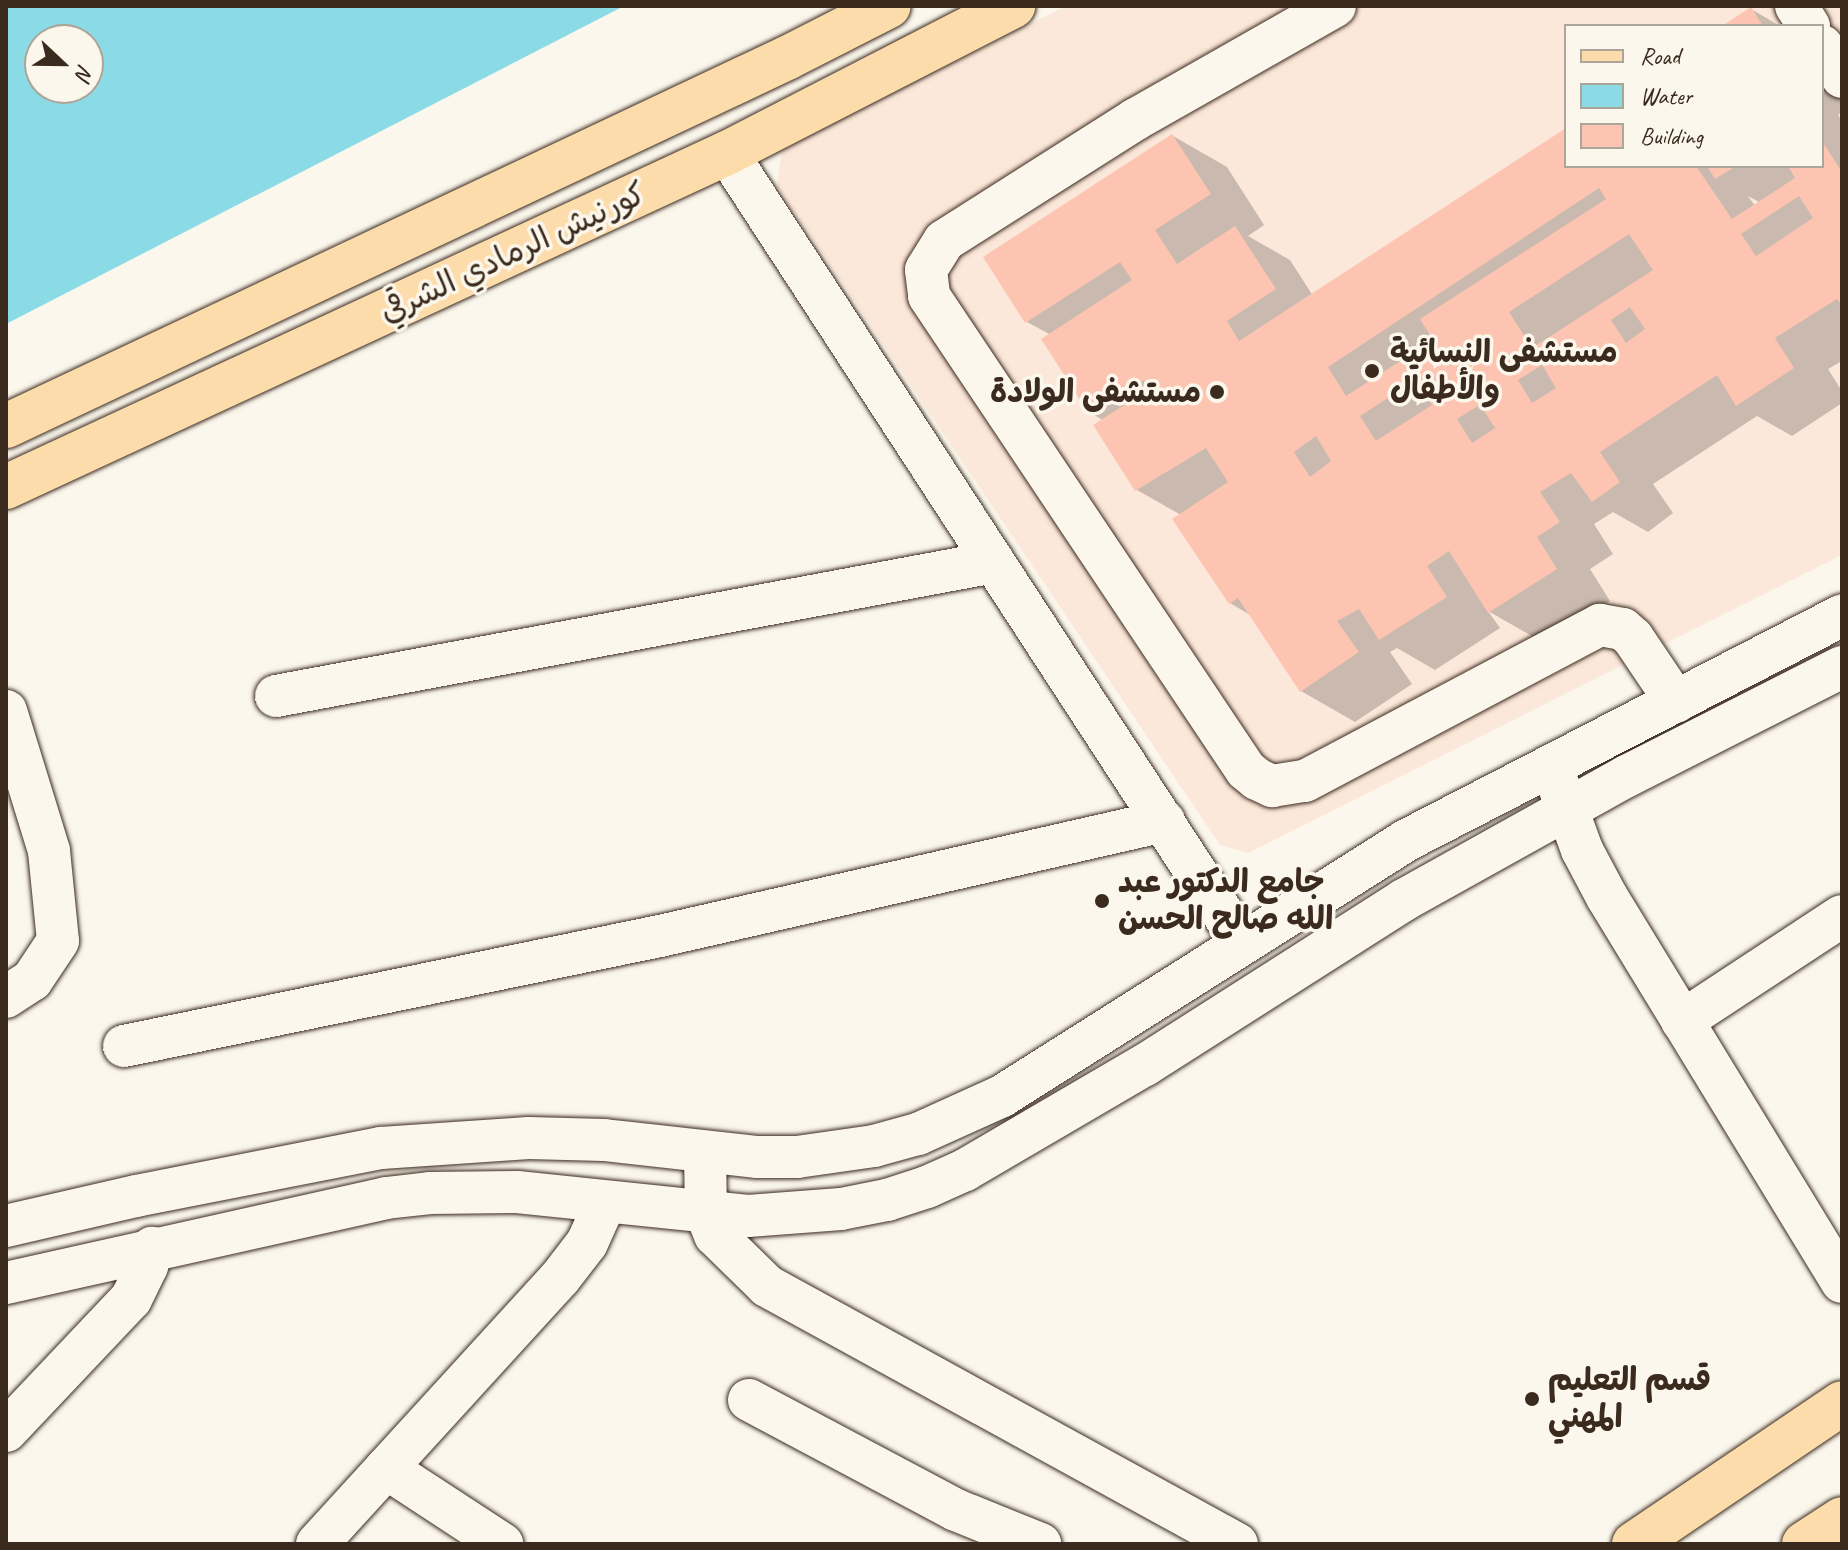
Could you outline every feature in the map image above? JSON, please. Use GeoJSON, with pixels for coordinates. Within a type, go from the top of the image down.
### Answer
{"type":"FeatureCollection","features":[{"type":"Feature","properties":{"kind":"main road","name":"كورنيش الرمادي الشرقي"},"geometry":{"type":"LineString","coordinates":[[6,426],[133,369],[787,58],[889,6]]}},
{"type":"Feature","properties":{"kind":"main road","name":"كورنيش الرمادي الشرقي"},"geometry":{"type":"LineString","coordinates":[[6,487],[727,153],[1013,6]]}},
{"type":"Feature","properties":{"kind":"main road"},"geometry":{"type":"LineString","coordinates":[[133,369],[153,421]]}},
{"type":"Feature","properties":{"kind":"main road"},"geometry":{"type":"LineString","coordinates":[[1634,1544],[1842,1403]]}},
{"type":"Feature","properties":{"kind":"main road"},"geometry":{"type":"LineString","coordinates":[[1804,1544],[1842,1519]]}},
{"type":"Feature","properties":{"kind":"street"},"geometry":{"type":"LineString","coordinates":[[1335,6],[1136,119],[944,241],[926,270],[929,296],[1246,770],[1257,779],[1272,786],[1305,781],[1600,625],[1623,629],[1633,638],[1676,702]]}},
{"type":"Feature","properties":{"kind":"street"},"geometry":{"type":"LineString","coordinates":[[1796,6],[1808,24]]}},
{"type":"Feature","properties":{"kind":"street"},"geometry":{"type":"LineString","coordinates":[[1824,49],[1842,77]]}},
{"type":"Feature","properties":{"kind":"street"},"geometry":{"type":"LineString","coordinates":[[727,153],[1242,943]]}},
{"type":"Feature","properties":{"kind":"street"},"geometry":{"type":"LineString","coordinates":[[276,696],[994,562]]}},
{"type":"Feature","properties":{"kind":"street"},"geometry":{"type":"LineString","coordinates":[[6,1226],[136,1196],[381,1148],[529,1138],[604,1140],[705,1152],[797,1157],[874,1146],[918,1134],[1002,1096],[1405,841],[1842,615]]}},
{"type":"Feature","properties":{"kind":"street"},"geometry":{"type":"LineString","coordinates":[[6,1283],[386,1198],[430,1193],[517,1192],[706,1213],[779,1215],[864,1205],[927,1187],[965,1170],[1145,1065],[1404,900],[1566,809],[1842,667]]}},
{"type":"Feature","properties":{"kind":"street"},"geometry":{"type":"LineString","coordinates":[[6,711],[49,851],[58,941],[32,980],[6,997]]}},
{"type":"Feature","properties":{"kind":"street"},"geometry":{"type":"LineString","coordinates":[[1551,765],[1593,872],[1842,1282]]}},
{"type":"Feature","properties":{"kind":"street"},"geometry":{"type":"LineString","coordinates":[[124,1046],[660,936],[1164,821]]}},
{"type":"Feature","properties":{"kind":"street"},"geometry":{"type":"LineString","coordinates":[[1682,1021],[1842,916]]}},
{"type":"Feature","properties":{"kind":"street"},"geometry":{"type":"LineString","coordinates":[[705,1152],[706,1213],[715,1235],[731,1254],[787,1299],[1237,1544]]}},
{"type":"Feature","properties":{"kind":"street"},"geometry":{"type":"LineString","coordinates":[[317,1544],[560,1278],[587,1243],[605,1203]]}},
{"type":"Feature","properties":{"kind":"street"},"geometry":{"type":"LineString","coordinates":[[6,1431],[131,1299],[152,1248]]}},
{"type":"Feature","properties":{"kind":"street"},"geometry":{"type":"LineString","coordinates":[[749,1400],[956,1510],[1040,1544]]}},
{"type":"Feature","properties":{"kind":"street"},"geometry":{"type":"LineString","coordinates":[[386,1468],[502,1544]]}},
{"type":"Feature","properties":{"kind":"shaded area","name":"مستشفى النسائية والأطفال"},"geometry":{"type":"Polygon","coordinates":[[[1066,6],[1842,6],[1842,555],[1248,853],[1220,845],[777,186],[782,148],[1066,6]]]}},
{"type":"Feature","properties":{"kind":"water"},"geometry":{"type":"Polygon","coordinates":[[[6,6],[624,6],[6,324],[6,6]]]}},
{"type":"Feature","properties":{"kind":"building"},"geometry":{"type":"Polygon","coordinates":[[[1751,7],[1762,24],[1725,24],[1751,7]]]}},
{"type":"Feature","properties":{"kind":"building","name":"مستشفى الولادة"},"geometry":{"type":"Polygon","coordinates":[[[1564,129],[1564,168],[1697,168],[1732,219],[1795,178],[1789,168],[1824,168],[1824,144],[1842,172],[1842,306],[1837,299],[1775,338],[1794,368],[1736,406],[1717,375],[1600,452],[1620,482],[1592,502],[1571,473],[1540,492],[1560,522],[1537,537],[1557,569],[1488,613],[1449,551],[1427,566],[1447,597],[1379,640],[1359,609],[1337,621],[1359,652],[1300,692],[1238,598],[1229,604],[1172,519],[1228,482],[1206,448],[1135,491],[1093,425],[1149,389],[1144,380],[1090,415],[1041,339],[1132,280],[1120,262],[1025,323],[983,257],[1172,134],[1211,194],[1155,230],[1177,264],[1235,226],[1276,289],[1227,321],[1239,341],[1564,129]],[[1599,188],[1328,367],[1346,396],[1433,340],[1420,319],[1606,199],[1599,188]],[[1799,196],[1741,234],[1756,256],[1813,218],[1799,196]],[[1629,234],[1509,312],[1532,348],[1653,270],[1629,234]],[[1630,307],[1611,320],[1626,343],[1645,329],[1630,307]],[[1542,365],[1518,380],[1532,403],[1556,388],[1542,365]],[[1416,380],[1360,416],[1376,441],[1432,405],[1416,380]],[[1480,405],[1457,419],[1472,443],[1495,428],[1480,405]],[[1316,436],[1294,452],[1310,477],[1331,461],[1316,436]]]}},
{"type":"Feature","properties":{"kind":"building"},"geometry":{"type":"Polygon","coordinates":[[[1708,168],[1733,168],[1715,179],[1708,168]]]}},
{"type":"Feature","properties":{"kind":"place","name":"مستشفى النسائية والأطفال"},"geometry":{"type":"Point","coordinates":[1372,371]}},
{"type":"Feature","properties":{"kind":"place","name":"مستشفى الولادة"},"geometry":{"type":"Point","coordinates":[1217,392]}},
{"type":"Feature","properties":{"kind":"place","name":"جامع الدكتور عبد الله صالح الحسن"},"geometry":{"type":"Point","coordinates":[1102,901]}},
{"type":"Feature","properties":{"kind":"place","name":"قسم التعليم المهني"},"geometry":{"type":"Point","coordinates":[1532,1399]}}]}
